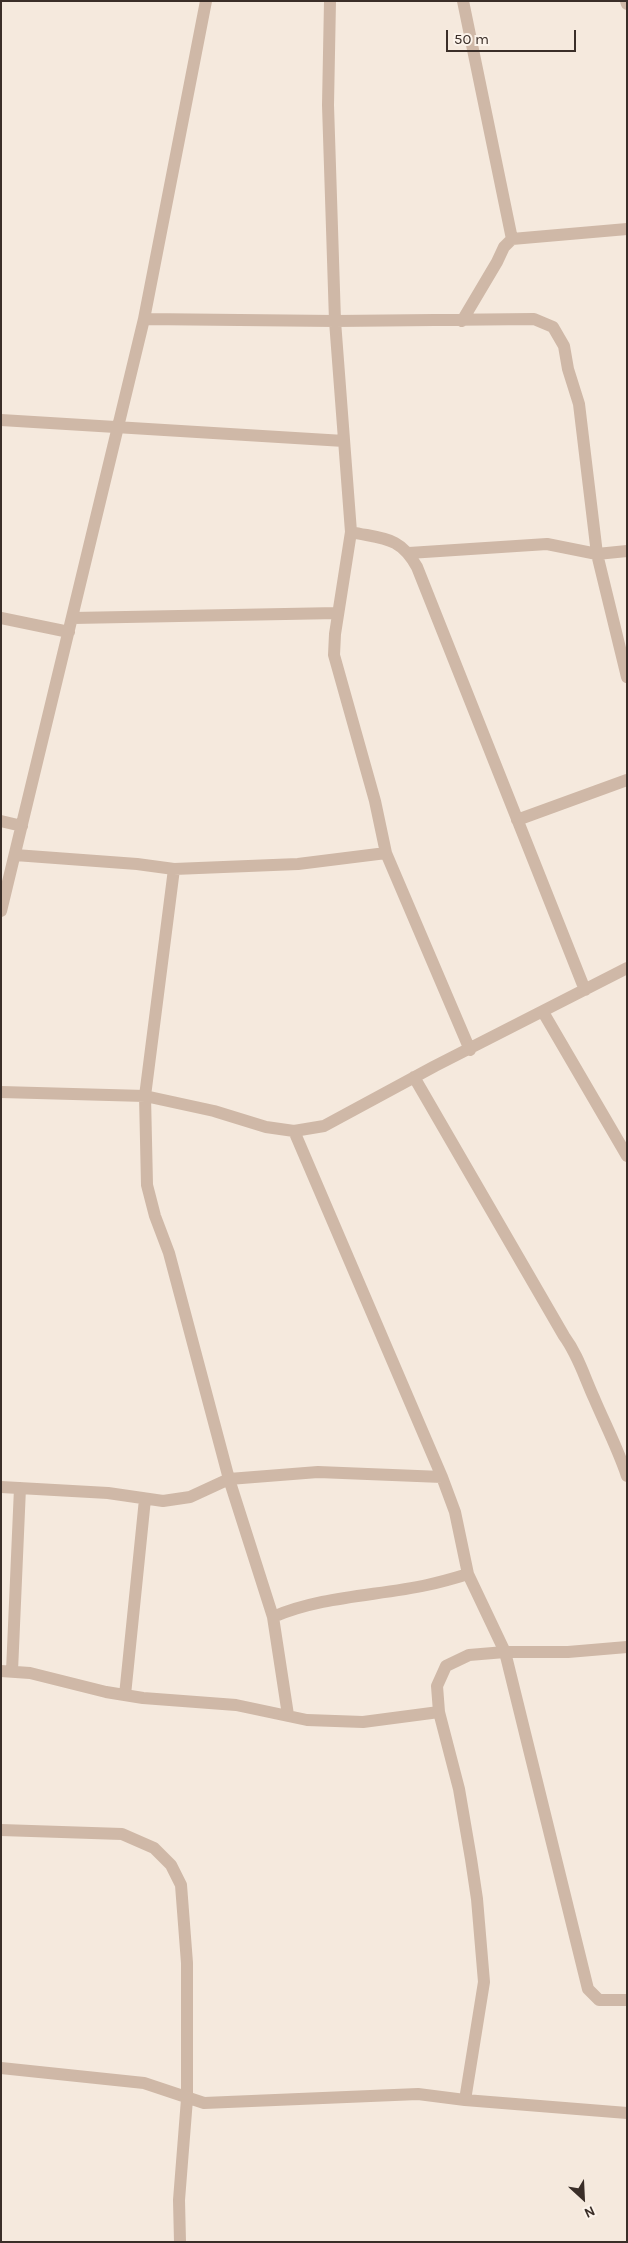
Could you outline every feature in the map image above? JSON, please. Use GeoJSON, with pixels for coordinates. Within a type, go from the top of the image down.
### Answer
{"type":"FeatureCollection","features":[{"type":"Feature","properties":{"kind":"street"},"geometry":{"type":"LineString","coordinates":[[1,911],[144,319],[206,1]]}},
{"type":"Feature","properties":{"kind":"street"},"geometry":{"type":"LineString","coordinates":[[330,1],[328,105],[335,321],[351,532],[338,613],[334,655],[374,801],[386,853],[470,1050]]}},
{"type":"Feature","properties":{"kind":"street"},"geometry":{"type":"LineString","coordinates":[[463,1],[512,240]]}},
{"type":"Feature","properties":{"kind":"street"},"geometry":{"type":"LineString","coordinates":[[462,320],[504,248],[512,240],[627,229]]}},
{"type":"Feature","properties":{"kind":"street"},"geometry":{"type":"LineString","coordinates":[[144,319],[335,321],[534,319],[553,327],[564,346],[568,369],[579,404],[597,554],[627,677]]}},
{"type":"Feature","properties":{"kind":"street"},"geometry":{"type":"LineString","coordinates":[[1,420],[344,441]]}},
{"type":"Feature","properties":{"kind":"street"},"geometry":{"type":"LineString","coordinates":[[351,532],[396,541],[409,553],[417,567],[585,990]]}},
{"type":"Feature","properties":{"kind":"street"},"geometry":{"type":"LineString","coordinates":[[409,553],[547,544],[597,554],[627,551]]}},
{"type":"Feature","properties":{"kind":"street"},"geometry":{"type":"LineString","coordinates":[[73,618],[338,613]]}},
{"type":"Feature","properties":{"kind":"street"},"geometry":{"type":"LineString","coordinates":[[1,618],[69,632]]}},
{"type":"Feature","properties":{"kind":"street"},"geometry":{"type":"LineString","coordinates":[[517,820],[627,780]]}},
{"type":"Feature","properties":{"kind":"street"},"geometry":{"type":"LineString","coordinates":[[1,821],[22,826]]}},
{"type":"Feature","properties":{"kind":"street"},"geometry":{"type":"LineString","coordinates":[[15,855],[137,864],[174,869],[298,864],[386,853]]}},
{"type":"Feature","properties":{"kind":"street"},"geometry":{"type":"LineString","coordinates":[[174,869],[145,1096],[147,1185],[155,1216],[169,1253],[229,1479],[273,1617],[288,1715]]}},
{"type":"Feature","properties":{"kind":"street"},"geometry":{"type":"LineString","coordinates":[[1,1092],[145,1096],[214,1111],[266,1127],[294,1131],[324,1126],[414,1077],[627,968]]}},
{"type":"Feature","properties":{"kind":"street"},"geometry":{"type":"LineString","coordinates":[[543,1012],[627,1156]]}},
{"type":"Feature","properties":{"kind":"street"},"geometry":{"type":"LineString","coordinates":[[414,1077],[564,1336],[575,1351],[618,1450],[627,1476]]}},
{"type":"Feature","properties":{"kind":"street"},"geometry":{"type":"LineString","coordinates":[[294,1131],[442,1477],[455,1512],[468,1574],[505,1652],[588,1989],[599,2000],[627,2000]]}},
{"type":"Feature","properties":{"kind":"street"},"geometry":{"type":"LineString","coordinates":[[1,1486],[108,1494],[163,1501],[190,1496],[229,1479],[318,1472],[442,1477]]}},
{"type":"Feature","properties":{"kind":"street"},"geometry":{"type":"LineString","coordinates":[[20,1488],[6,1671],[30,1673],[125,1695],[236,1705],[307,1720],[363,1722],[440,1712]]}},
{"type":"Feature","properties":{"kind":"street"},"geometry":{"type":"LineString","coordinates":[[125,1695],[145,1499]]}},
{"type":"Feature","properties":{"kind":"street"},"geometry":{"type":"LineString","coordinates":[[273,1617],[290,1610],[356,1595],[427,1585],[468,1574]]}},
{"type":"Feature","properties":{"kind":"street"},"geometry":{"type":"LineString","coordinates":[[465,2100],[484,1982],[477,1899],[471,1859],[457,1780],[440,1712],[437,1686],[446,1666],[469,1655],[505,1652],[568,1652],[627,1647]]}},
{"type":"Feature","properties":{"kind":"street"},"geometry":{"type":"LineString","coordinates":[[1,1830],[122,1834],[154,1848],[170,1865],[181,1885],[187,1963],[187,2098],[179,2200],[180,2242]]}},
{"type":"Feature","properties":{"kind":"street"},"geometry":{"type":"LineString","coordinates":[[1,2068],[144,2083],[204,2103],[418,2094],[465,2100],[627,2113]]}}]}
